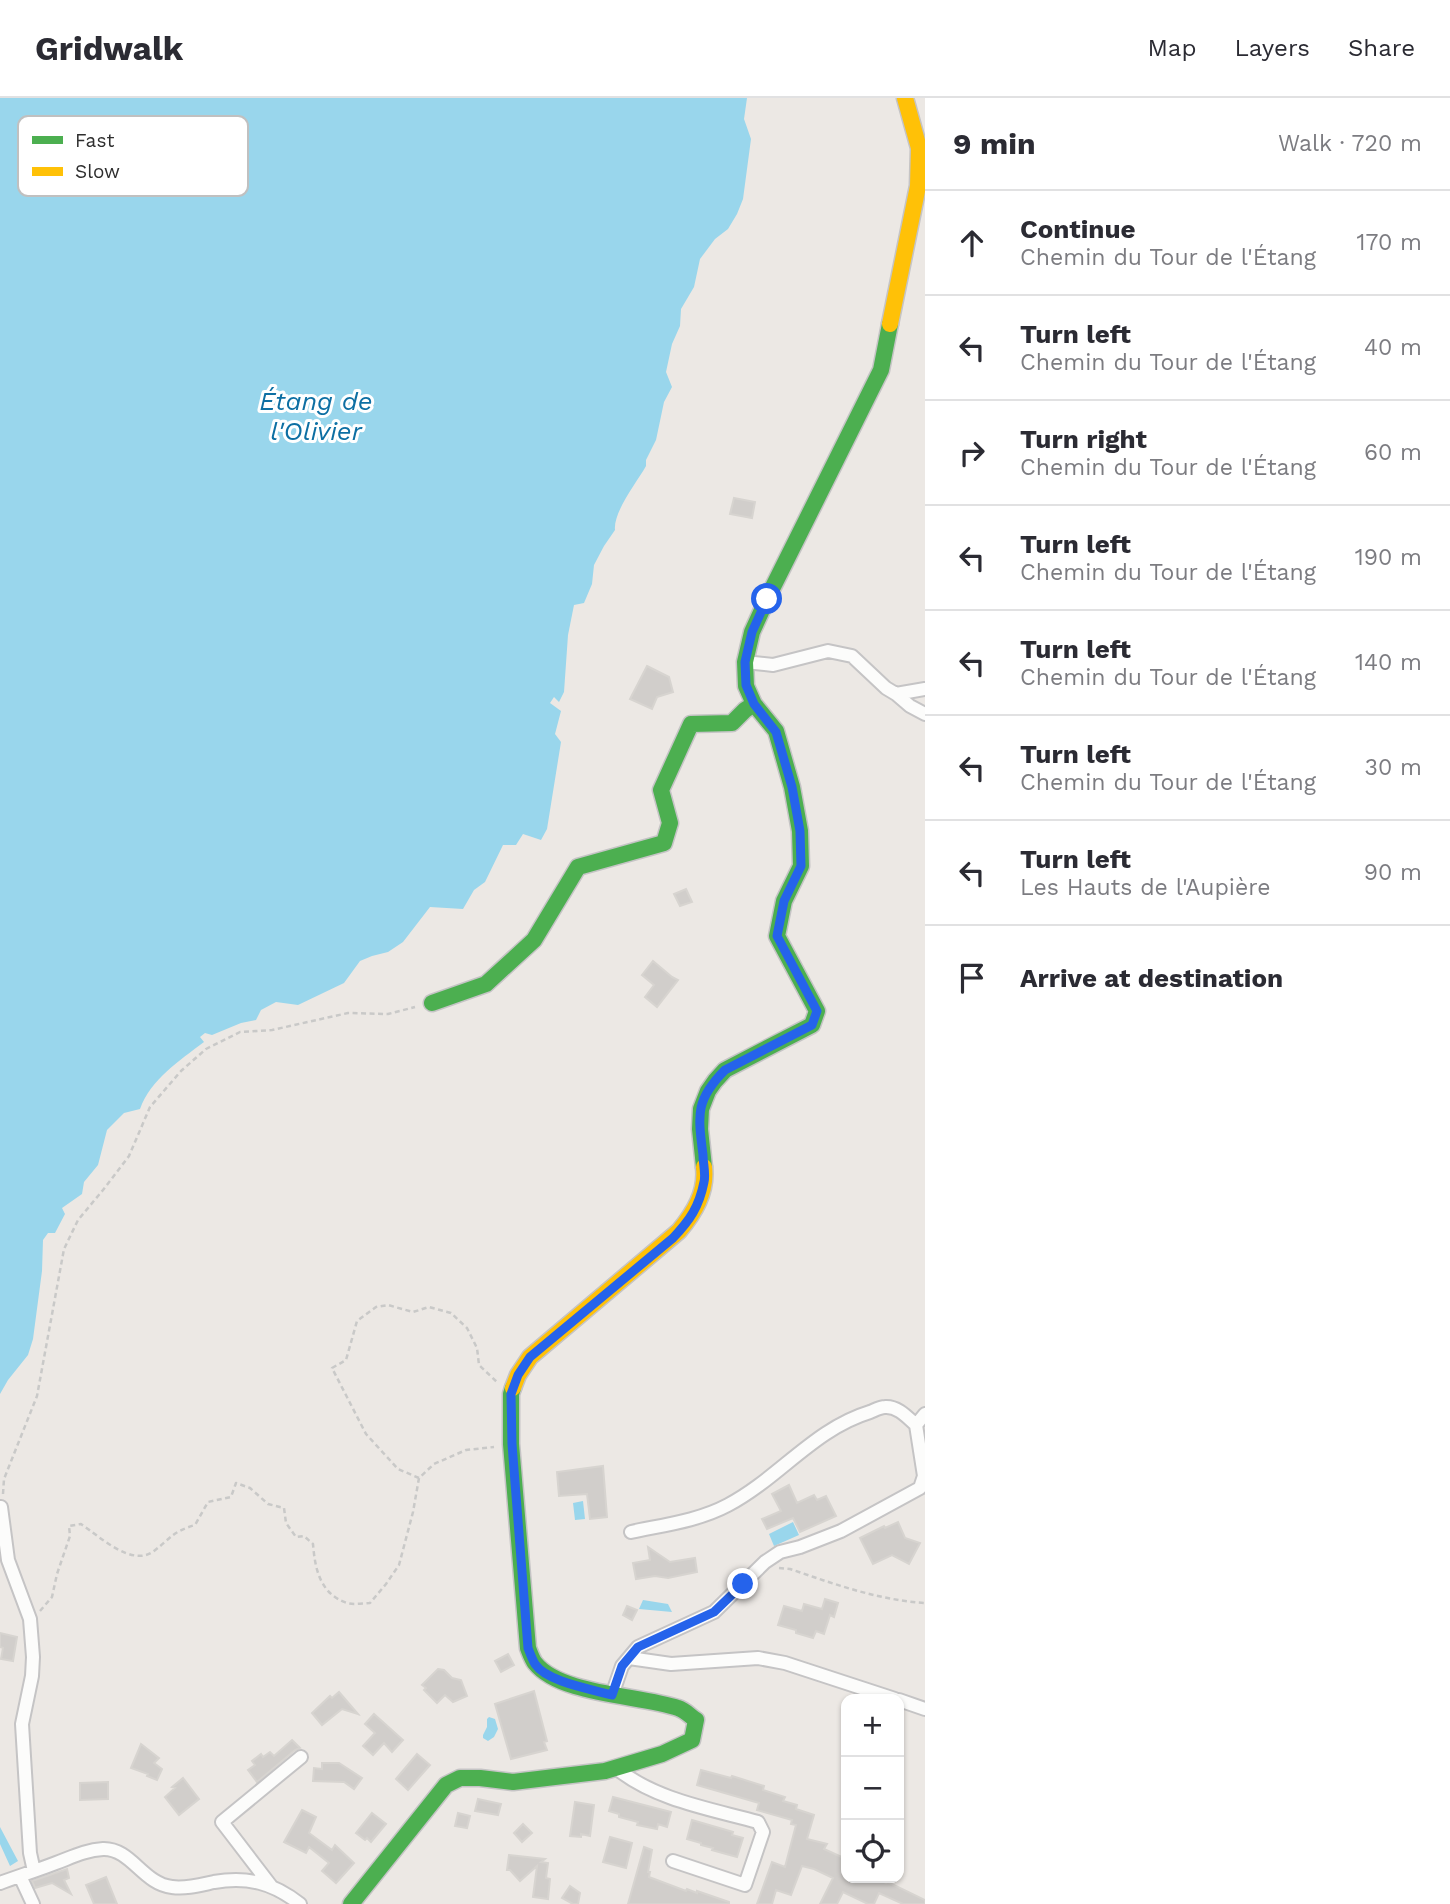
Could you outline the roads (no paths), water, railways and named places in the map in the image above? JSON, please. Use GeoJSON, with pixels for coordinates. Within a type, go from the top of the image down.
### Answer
{"type":"FeatureCollection","features":[{"type":"Feature","properties":{"kind":"street"},"geometry":{"type":"LineString","coordinates":[[351,1904],[446,1785],[460,1778],[513,1782],[605,1772],[662,1754],[692,1740],[696,1720],[681,1708],[612,1695],[556,1679],[535,1664],[528,1648],[512,1444],[511,1394],[518,1375],[530,1357],[673,1238],[693,1216],[705,1180],[699,1121],[704,1096],[716,1079],[725,1070],[812,1025],[817,1011],[777,936],[784,901],[801,866],[800,831],[792,787],[776,732],[754,704],[746,685],[745,662],[752,632],[767,599],[881,370],[918,186],[919,148],[905,98]]}},
{"type":"Feature","properties":{"kind":"street"},"geometry":{"type":"LineString","coordinates":[[745,662],[773,665],[828,651],[852,656],[886,688],[925,714]]}},
{"type":"Feature","properties":{"kind":"street"},"geometry":{"type":"LineString","coordinates":[[896,694],[925,689]]}},
{"type":"Feature","properties":{"kind":"street"},"geometry":{"type":"LineString","coordinates":[[432,1003],[486,984],[534,940],[578,867],[664,843],[670,823],[661,790],[691,724],[732,723],[754,704]]}},
{"type":"Feature","properties":{"kind":"street"},"geometry":{"type":"LineString","coordinates":[[612,1695],[622,1666],[638,1647],[714,1612],[765,1562],[780,1552],[841,1531],[920,1488],[924,1476],[916,1425],[900,1410],[887,1406],[854,1417],[810,1444],[729,1505],[704,1516],[631,1532]]}},
{"type":"Feature","properties":{"kind":"street"},"geometry":{"type":"LineString","coordinates":[[916,1425],[925,1414]]}},
{"type":"Feature","properties":{"kind":"street"},"geometry":{"type":"LineString","coordinates":[[1,1507],[8,1560],[30,1619],[32,1666],[22,1724],[30,1853],[34,1871]]}},
{"type":"Feature","properties":{"kind":"street"},"geometry":{"type":"LineString","coordinates":[[629,1658],[671,1664],[758,1658],[785,1663],[879,1694]]}},
{"type":"Feature","properties":{"kind":"street"},"geometry":{"type":"LineString","coordinates":[[904,1702],[925,1709]]}},
{"type":"Feature","properties":{"kind":"street"},"geometry":{"type":"LineString","coordinates":[[271,1886],[222,1822],[301,1757]]}},
{"type":"Feature","properties":{"kind":"street"},"geometry":{"type":"LineString","coordinates":[[616,1768],[657,1792],[758,1822],[763,1832],[745,1885],[673,1861]]}},
{"type":"Feature","properties":{"kind":"street"},"geometry":{"type":"LineString","coordinates":[[0,1883],[83,1852],[106,1849],[120,1852],[161,1885],[172,1888],[236,1880],[258,1881],[282,1891],[300,1904]]}},
{"type":"Feature","properties":{"kind":"street"},"geometry":{"type":"LineString","coordinates":[[20,1876],[33,1904]]}},
{"type":"Feature","properties":{"kind":"water","name":"Étang de l'Olivier"},"geometry":{"type":"Polygon","coordinates":[[[0,98],[747,98],[744,119],[751,139],[743,199],[728,229],[715,239],[700,259],[694,287],[681,309],[680,326],[672,344],[666,372],[672,387],[664,402],[656,440],[646,460],[646,466],[622,506],[615,530],[594,565],[592,584],[584,603],[574,605],[568,635],[564,692],[559,702],[554,697],[550,703],[561,711],[555,734],[561,742],[547,829],[541,840],[523,834],[516,845],[503,845],[485,882],[474,890],[463,909],[430,907],[403,942],[388,952],[360,961],[344,983],[298,1005],[276,1002],[261,1010],[256,1020],[212,1035],[205,1033],[200,1037],[204,1042],[158,1080],[140,1109],[124,1113],[107,1130],[98,1165],[84,1182],[82,1194],[62,1208],[65,1214],[55,1233],[48,1233],[43,1240],[42,1271],[33,1339],[28,1355],[0,1394],[0,98]]]}},
{"type":"Feature","properties":{"kind":"water"},"geometry":{"type":"Polygon","coordinates":[[[583,1501],[585,1519],[575,1520],[573,1503],[583,1501]]]}},
{"type":"Feature","properties":{"kind":"water"},"geometry":{"type":"Polygon","coordinates":[[[793,1522],[799,1535],[774,1546],[769,1534],[793,1522]]]}},
{"type":"Feature","properties":{"kind":"water"},"geometry":{"type":"Polygon","coordinates":[[[643,1600],[668,1604],[672,1612],[639,1609],[643,1600]]]}},
{"type":"Feature","properties":{"kind":"water"},"geometry":{"type":"Polygon","coordinates":[[[489,1717],[495,1719],[498,1729],[488,1741],[483,1735],[489,1717]]]}},
{"type":"Feature","properties":{"kind":"water"},"geometry":{"type":"Polygon","coordinates":[[[0,1827],[18,1861],[10,1866],[0,1844],[0,1827]]]}}]}
